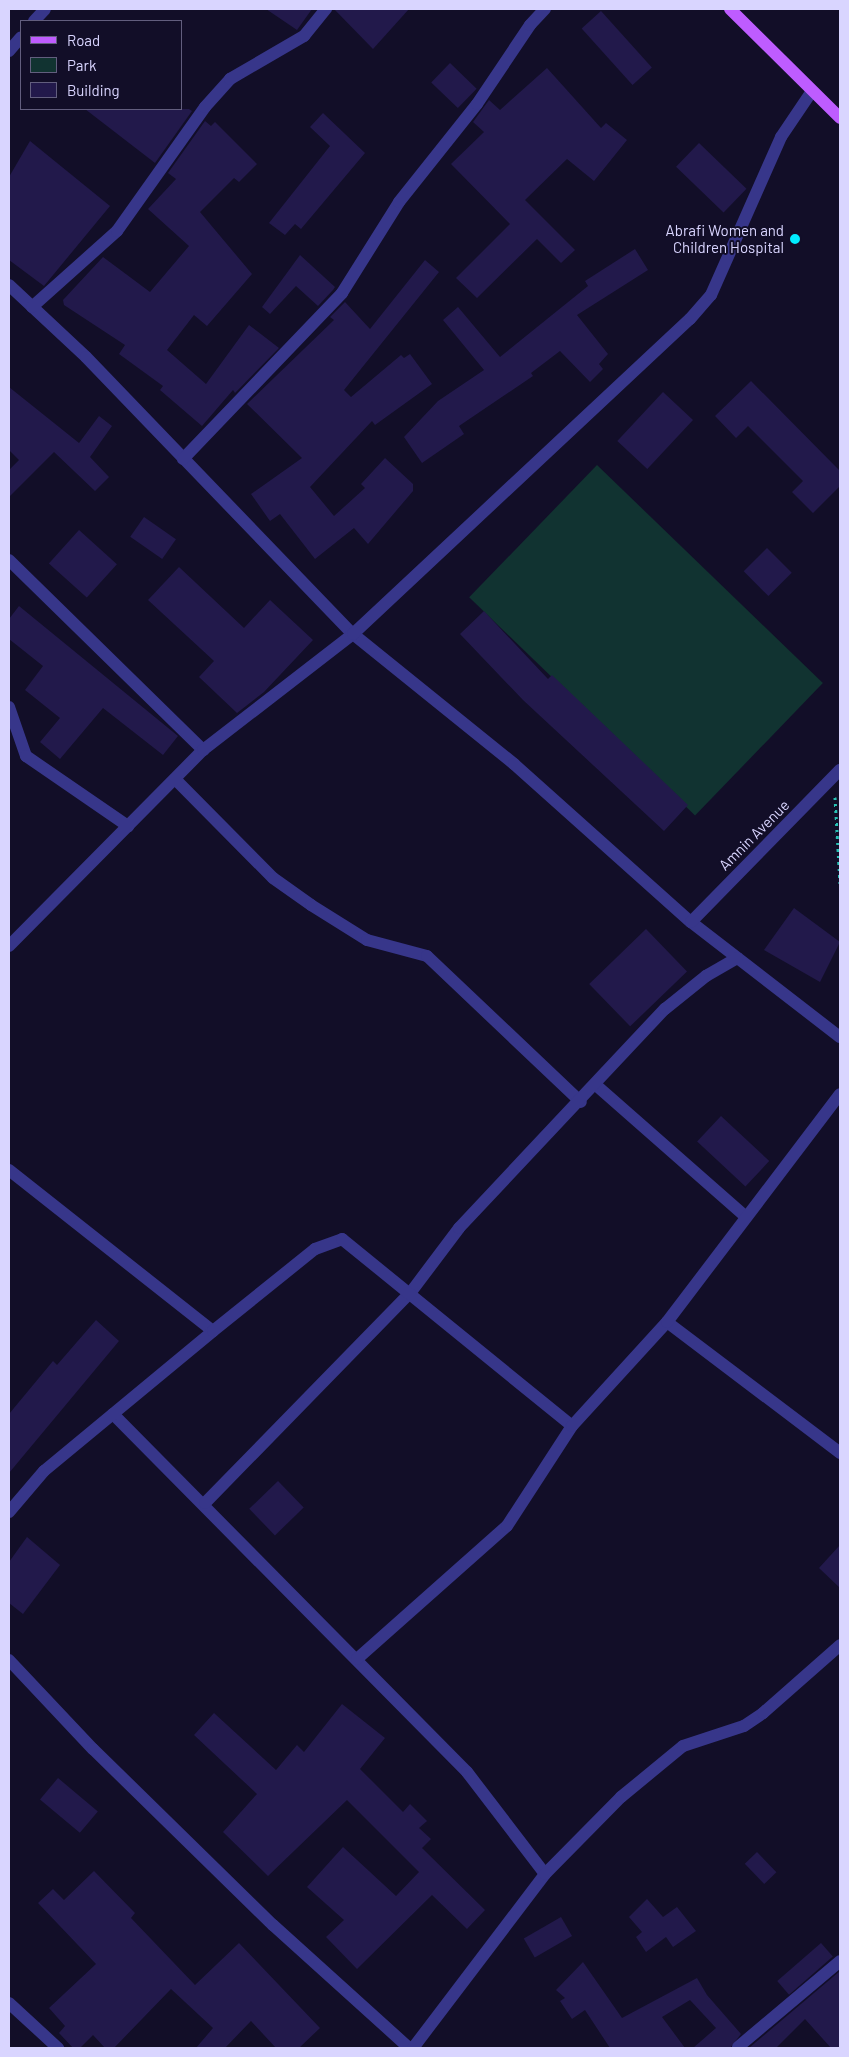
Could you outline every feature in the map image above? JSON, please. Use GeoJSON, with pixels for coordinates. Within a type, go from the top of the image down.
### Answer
{"type":"FeatureCollection","features":[{"type":"Feature","properties":{"kind":"main road"},"geometry":{"type":"LineString","coordinates":[[730,9],[840,118]]}},
{"type":"Feature","properties":{"kind":"street"},"geometry":{"type":"LineString","coordinates":[[35,20],[45,9]]}},
{"type":"Feature","properties":{"kind":"street"},"geometry":{"type":"LineString","coordinates":[[32,307],[117,231],[199,114],[230,78],[304,36],[326,9]]}},
{"type":"Feature","properties":{"kind":"street"},"geometry":{"type":"LineString","coordinates":[[183,458],[342,293],[399,202],[477,104],[530,25],[546,9]]}},
{"type":"Feature","properties":{"kind":"street"},"geometry":{"type":"LineString","coordinates":[[9,51],[20,38]]}},
{"type":"Feature","properties":{"kind":"street"},"geometry":{"type":"LineString","coordinates":[[9,946],[203,750],[353,634],[711,295],[781,137],[812,91]]}},
{"type":"Feature","properties":{"kind":"street"},"geometry":{"type":"LineString","coordinates":[[9,285],[183,458],[353,634],[514,764],[691,922],[840,1037]]}},
{"type":"Feature","properties":{"kind":"street"},"geometry":{"type":"LineString","coordinates":[[9,560],[203,750]]}},
{"type":"Feature","properties":{"kind":"street"},"geometry":{"type":"LineString","coordinates":[[9,708],[26,756],[128,826]]}},
{"type":"Feature","properties":{"kind":"street","name":"Amnin Avenue"},"geometry":{"type":"LineString","coordinates":[[691,922],[837,774]]}},
{"type":"Feature","properties":{"kind":"street"},"geometry":{"type":"LineString","coordinates":[[175,779],[273,878],[367,940],[427,956],[581,1102]]}},
{"type":"Feature","properties":{"kind":"street"},"geometry":{"type":"LineString","coordinates":[[205,1503],[411,1292],[459,1228],[597,1086],[665,1009],[706,976],[737,958]]}},
{"type":"Feature","properties":{"kind":"street"},"geometry":{"type":"LineString","coordinates":[[597,1086],[746,1217]]}},
{"type":"Feature","properties":{"kind":"street"},"geometry":{"type":"LineString","coordinates":[[357,1659],[507,1526],[572,1426],[666,1322],[840,1094]]}},
{"type":"Feature","properties":{"kind":"street"},"geometry":{"type":"LineString","coordinates":[[9,1170],[213,1331]]}},
{"type":"Feature","properties":{"kind":"street"},"geometry":{"type":"LineString","coordinates":[[9,1512],[44,1471],[213,1331],[326,1242],[342,1239],[411,1292],[572,1426]]}},
{"type":"Feature","properties":{"kind":"street"},"geometry":{"type":"LineString","coordinates":[[666,1322],[840,1452]]}},
{"type":"Feature","properties":{"kind":"street"},"geometry":{"type":"LineString","coordinates":[[112,1414],[205,1503],[467,1772],[546,1874]]}},
{"type":"Feature","properties":{"kind":"street"},"geometry":{"type":"LineString","coordinates":[[9,1660],[93,1749],[272,1925],[411,2048],[546,1874],[664,1759],[703,1737],[751,1722],[840,1645]]}},
{"type":"Feature","properties":{"kind":"street"},"geometry":{"type":"LineString","coordinates":[[738,2048],[840,1961]]}},
{"type":"Feature","properties":{"kind":"street"},"geometry":{"type":"LineString","coordinates":[[9,2003],[58,2048]]}},
{"type":"Feature","properties":{"kind":"path"},"geometry":{"type":"LineString","coordinates":[[837,774],[840,885]]}},
{"type":"Feature","properties":{"kind":"green space"},"geometry":{"type":"Polygon","coordinates":[[[597,465],[823,683],[695,815],[469,597],[597,465]]]}},
{"type":"Feature","properties":{"kind":"building"},"geometry":{"type":"Polygon","coordinates":[[[266,9],[312,9],[297,30],[266,9]]]}},
{"type":"Feature","properties":{"kind":"building"},"geometry":{"type":"Polygon","coordinates":[[[334,9],[409,9],[373,49],[334,9]]]}},
{"type":"Feature","properties":{"kind":"building"},"geometry":{"type":"Polygon","coordinates":[[[601,11],[652,67],[633,85],[582,28],[601,11]]]}},
{"type":"Feature","properties":{"kind":"building"},"geometry":{"type":"Polygon","coordinates":[[[450,63],[477,89],[458,108],[431,82],[450,63]]]}},
{"type":"Feature","properties":{"kind":"building"},"geometry":{"type":"Polygon","coordinates":[[[547,68],[601,128],[606,123],[627,140],[594,181],[567,159],[525,200],[575,250],[561,263],[537,239],[477,298],[456,278],[510,224],[451,164],[484,132],[473,122],[489,100],[500,110],[547,68]]]}},
{"type":"Feature","properties":{"kind":"building"},"geometry":{"type":"Polygon","coordinates":[[[189,109],[192,111],[155,163],[86,110],[189,109]]]}},
{"type":"Feature","properties":{"kind":"building"},"geometry":{"type":"Polygon","coordinates":[[[323,113],[365,153],[301,229],[295,224],[285,235],[269,223],[330,146],[310,127],[323,113]]]}},
{"type":"Feature","properties":{"kind":"building"},"geometry":{"type":"Polygon","coordinates":[[[205,121],[211,126],[215,122],[257,164],[239,182],[234,178],[200,212],[252,274],[207,326],[194,315],[167,350],[206,384],[249,325],[279,348],[235,393],[233,390],[202,426],[160,390],[163,386],[119,354],[125,345],[64,305],[63,300],[103,257],[150,292],[189,246],[148,209],[176,179],[168,173],[205,121]]]}},
{"type":"Feature","properties":{"kind":"building"},"geometry":{"type":"Polygon","coordinates":[[[30,141],[110,206],[44,286],[9,260],[9,177],[30,141]]]}},
{"type":"Feature","properties":{"kind":"building"},"geometry":{"type":"Polygon","coordinates":[[[699,143],[746,189],[724,213],[676,167],[699,143]]]}},
{"type":"Feature","properties":{"kind":"building"},"geometry":{"type":"Polygon","coordinates":[[[635,249],[648,270],[577,315],[608,354],[599,364],[603,369],[590,382],[560,351],[531,373],[533,376],[459,426],[464,434],[422,463],[404,437],[438,401],[484,370],[443,320],[458,307],[500,357],[588,286],[585,281],[635,249]]]}},
{"type":"Feature","properties":{"kind":"building"},"geometry":{"type":"Polygon","coordinates":[[[300,255],[335,287],[318,306],[296,286],[270,314],[262,307],[300,255]]]}},
{"type":"Feature","properties":{"kind":"building"},"geometry":{"type":"Polygon","coordinates":[[[425,260],[439,272],[344,390],[351,397],[401,355],[404,358],[410,354],[432,384],[375,425],[372,421],[310,487],[334,516],[365,488],[361,484],[385,458],[413,484],[413,491],[368,544],[354,528],[315,559],[280,514],[270,521],[251,494],[302,458],[247,404],[334,320],[330,317],[345,302],[370,329],[425,260]]]}},
{"type":"Feature","properties":{"kind":"building"},"geometry":{"type":"Polygon","coordinates":[[[751,381],[840,471],[840,486],[813,513],[792,492],[803,481],[748,426],[736,438],[715,416],[751,381]]]}},
{"type":"Feature","properties":{"kind":"building"},"geometry":{"type":"Polygon","coordinates":[[[9,387],[79,443],[99,416],[112,426],[90,457],[109,477],[95,491],[54,452],[9,497],[9,470],[19,460],[9,450],[9,387]]]}},
{"type":"Feature","properties":{"kind":"building"},"geometry":{"type":"Polygon","coordinates":[[[663,392],[693,420],[647,469],[617,441],[663,392]]]}},
{"type":"Feature","properties":{"kind":"building"},"geometry":{"type":"Polygon","coordinates":[[[144,517],[176,539],[162,559],[130,537],[144,517]]]}},
{"type":"Feature","properties":{"kind":"building"},"geometry":{"type":"Polygon","coordinates":[[[79,530],[117,564],[87,598],[49,563],[79,530]]]}},
{"type":"Feature","properties":{"kind":"building"},"geometry":{"type":"Polygon","coordinates":[[[767,548],[792,573],[768,596],[744,571],[767,548]]]}},
{"type":"Feature","properties":{"kind":"building"},"geometry":{"type":"Polygon","coordinates":[[[179,567],[244,628],[270,600],[313,640],[264,692],[237,713],[199,677],[214,661],[148,600],[179,567]]]}},
{"type":"Feature","properties":{"kind":"building"},"geometry":{"type":"Polygon","coordinates":[[[19,606],[178,736],[163,755],[103,708],[60,759],[40,742],[60,718],[25,690],[43,666],[9,639],[9,619],[19,606]]]}},
{"type":"Feature","properties":{"kind":"building"},"geometry":{"type":"Polygon","coordinates":[[[484,611],[548,679],[552,675],[688,805],[664,831],[523,700],[460,634],[484,611]]]}},
{"type":"Feature","properties":{"kind":"building"},"geometry":{"type":"Polygon","coordinates":[[[794,908],[840,942],[820,982],[764,950],[794,908]]]}},
{"type":"Feature","properties":{"kind":"building"},"geometry":{"type":"Polygon","coordinates":[[[646,929],[687,971],[630,1026],[589,984],[646,929]]]}},
{"type":"Feature","properties":{"kind":"building"},"geometry":{"type":"Polygon","coordinates":[[[721,1116],[769,1161],[745,1187],[697,1142],[721,1116]]]}},
{"type":"Feature","properties":{"kind":"building"},"geometry":{"type":"Polygon","coordinates":[[[96,1320],[119,1341],[9,1473],[9,1414],[53,1361],[57,1365],[96,1320]]]}},
{"type":"Feature","properties":{"kind":"building"},"geometry":{"type":"Polygon","coordinates":[[[278,1481],[304,1508],[275,1535],[249,1509],[278,1481]]]}},
{"type":"Feature","properties":{"kind":"building"},"geometry":{"type":"Polygon","coordinates":[[[27,1537],[60,1565],[23,1614],[9,1603],[9,1562],[27,1537]]]}},
{"type":"Feature","properties":{"kind":"building"},"geometry":{"type":"Polygon","coordinates":[[[840,1545],[840,1588],[819,1568],[840,1545]]]}},
{"type":"Feature","properties":{"kind":"building"},"geometry":{"type":"Polygon","coordinates":[[[342,1704],[385,1738],[360,1769],[403,1812],[410,1804],[427,1821],[419,1828],[431,1839],[422,1848],[485,1910],[467,1929],[432,1895],[357,1969],[326,1937],[344,1920],[307,1887],[343,1847],[396,1896],[419,1872],[347,1800],[268,1876],[223,1832],[257,1794],[194,1735],[214,1713],[276,1770],[297,1745],[304,1752],[342,1704]]]}},
{"type":"Feature","properties":{"kind":"building"},"geometry":{"type":"Polygon","coordinates":[[[58,1778],[98,1811],[80,1833],[40,1799],[58,1778]]]}},
{"type":"Feature","properties":{"kind":"building"},"geometry":{"type":"Polygon","coordinates":[[[757,1852],[776,1872],[764,1884],[745,1864],[757,1852]]]}},
{"type":"Feature","properties":{"kind":"building"},"geometry":{"type":"Polygon","coordinates":[[[94,1871],[135,1913],[131,1918],[195,1985],[239,1943],[320,2028],[299,2048],[276,2048],[251,2021],[225,2048],[196,2048],[213,2028],[171,1989],[114,2048],[105,2048],[93,2035],[80,2048],[73,2048],[59,2033],[65,2026],[49,2008],[96,1964],[38,1903],[53,1889],[64,1900],[94,1871]]]}},
{"type":"Feature","properties":{"kind":"building"},"geometry":{"type":"Polygon","coordinates":[[[647,1899],[663,1917],[677,1907],[696,1931],[673,1947],[666,1937],[646,1952],[636,1937],[642,1932],[629,1917],[647,1899]]]}},
{"type":"Feature","properties":{"kind":"building"},"geometry":{"type":"Polygon","coordinates":[[[561,1917],[572,1936],[535,1958],[524,1938],[561,1917]]]}},
{"type":"Feature","properties":{"kind":"building"},"geometry":{"type":"Polygon","coordinates":[[[821,1943],[833,1957],[789,1995],[777,1981],[821,1943]]]}},
{"type":"Feature","properties":{"kind":"building"},"geometry":{"type":"Polygon","coordinates":[[[583,1962],[622,2018],[697,1978],[707,1995],[741,2034],[730,2048],[693,2048],[716,2028],[690,2000],[662,2017],[685,2048],[610,2048],[585,2010],[572,2019],[560,2001],[565,1998],[556,1990],[583,1962]]]}},
{"type":"Feature","properties":{"kind":"building"},"geometry":{"type":"Polygon","coordinates":[[[840,1971],[840,2048],[831,2048],[805,2019],[776,2048],[749,2048],[840,1971]]]}},
{"type":"Feature","properties":{"kind":"place","name":"Abrafi Women and Children Hospital"},"geometry":{"type":"Point","coordinates":[795,239]}}]}
